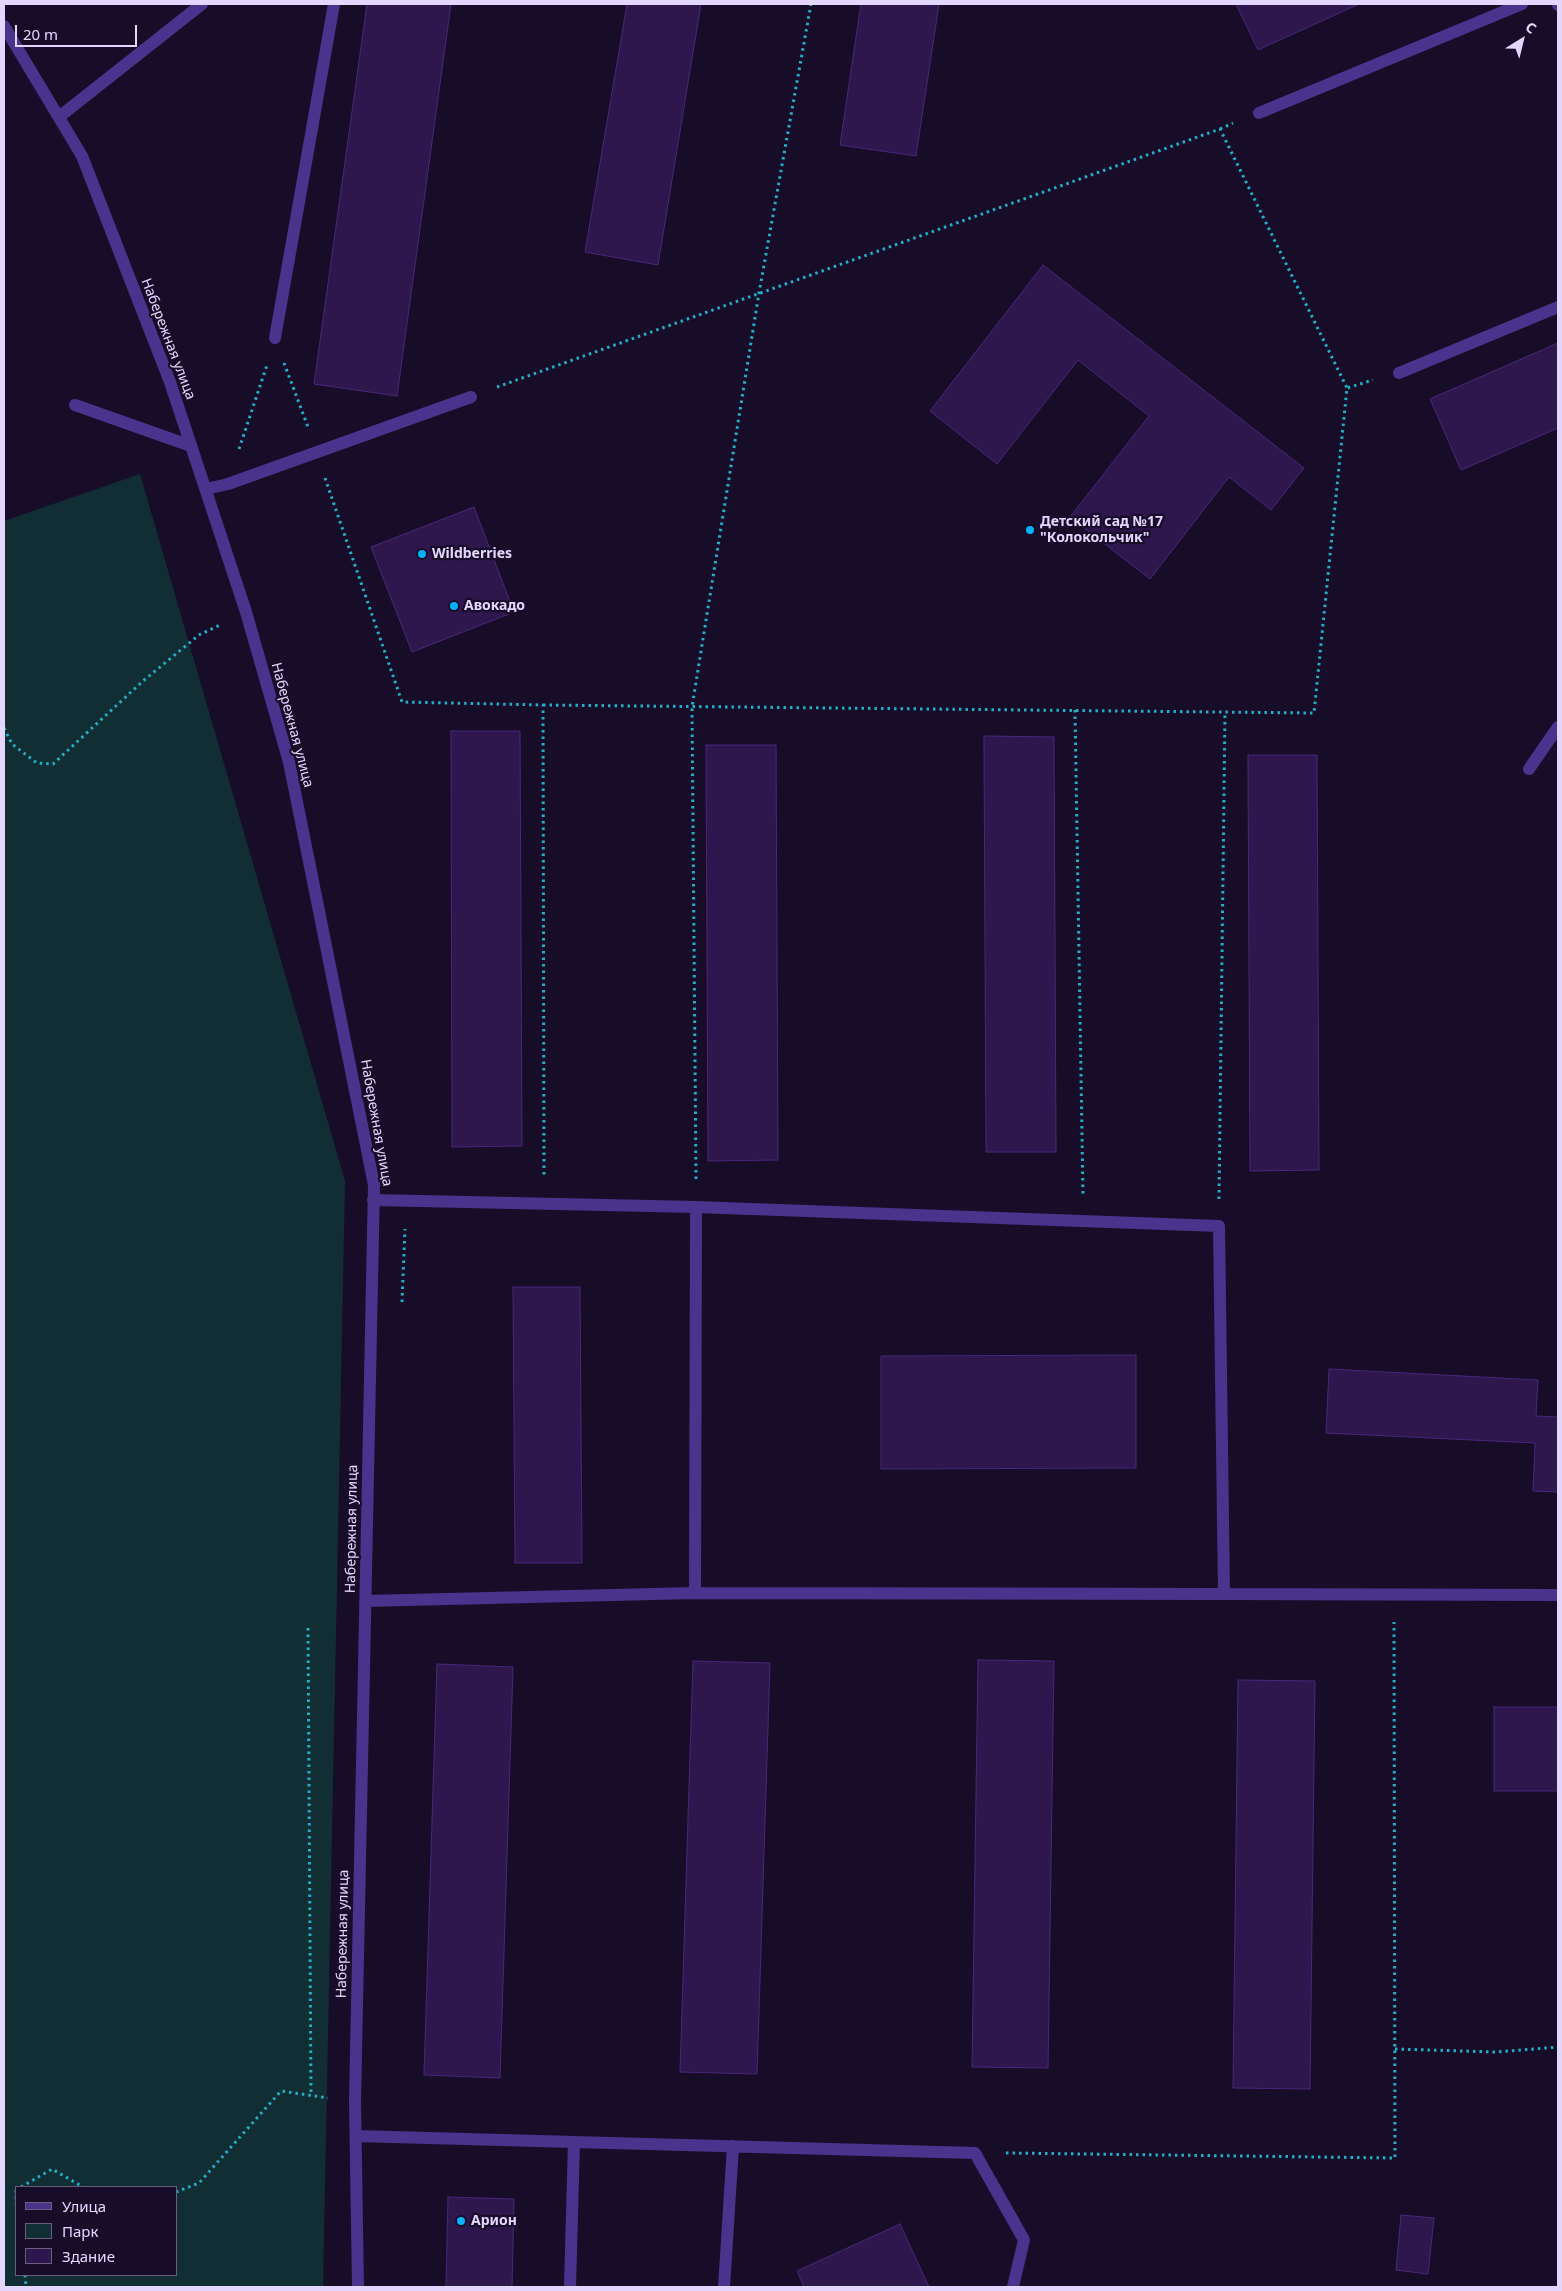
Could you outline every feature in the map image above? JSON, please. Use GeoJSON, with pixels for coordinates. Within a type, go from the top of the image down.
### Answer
{"type":"FeatureCollection","features":[{"type":"Feature","properties":{"kind":"street"},"geometry":{"type":"LineString","coordinates":[[59,117],[202,4]]}},
{"type":"Feature","properties":{"kind":"street"},"geometry":{"type":"LineString","coordinates":[[276,338],[334,4]]}},
{"type":"Feature","properties":{"kind":"street"},"geometry":{"type":"LineString","coordinates":[[1259,113],[1522,4]]}},
{"type":"Feature","properties":{"kind":"street","name":"Набережная улица"},"geometry":{"type":"LineString","coordinates":[[4,26],[82,156],[170,382],[246,612],[289,762],[374,1185],[355,2101],[358,2287]]}},
{"type":"Feature","properties":{"kind":"street"},"geometry":{"type":"LineString","coordinates":[[1399,373],[1558,307]]}},
{"type":"Feature","properties":{"kind":"street"},"geometry":{"type":"LineString","coordinates":[[206,489],[228,484],[470,396]]}},
{"type":"Feature","properties":{"kind":"street"},"geometry":{"type":"LineString","coordinates":[[75,405],[192,446]]}},
{"type":"Feature","properties":{"kind":"street"},"geometry":{"type":"LineString","coordinates":[[1529,769],[1558,727]]}},
{"type":"Feature","properties":{"kind":"street"},"geometry":{"type":"LineString","coordinates":[[373,1200],[696,1207],[1219,1226],[1224,1594]]}},
{"type":"Feature","properties":{"kind":"street"},"geometry":{"type":"LineString","coordinates":[[695,1593],[696,1207]]}},
{"type":"Feature","properties":{"kind":"street"},"geometry":{"type":"LineString","coordinates":[[366,1600],[695,1593],[1558,1595]]}},
{"type":"Feature","properties":{"kind":"street"},"geometry":{"type":"LineString","coordinates":[[356,2136],[975,2153],[1024,2240],[1013,2287]]}},
{"type":"Feature","properties":{"kind":"street"},"geometry":{"type":"LineString","coordinates":[[570,2287],[574,2142]]}},
{"type":"Feature","properties":{"kind":"street"},"geometry":{"type":"LineString","coordinates":[[724,2287],[733,2146]]}},
{"type":"Feature","properties":{"kind":"path"},"geometry":{"type":"LineString","coordinates":[[696,1207],[692,706],[759,293],[811,4]]}},
{"type":"Feature","properties":{"kind":"path"},"geometry":{"type":"LineString","coordinates":[[276,338],[402,702],[1314,713],[1347,388],[1220,129],[470,396]]}},
{"type":"Feature","properties":{"kind":"path"},"geometry":{"type":"LineString","coordinates":[[228,484],[276,338]]}},
{"type":"Feature","properties":{"kind":"path"},"geometry":{"type":"LineString","coordinates":[[1347,388],[1399,373]]}},
{"type":"Feature","properties":{"kind":"path"},"geometry":{"type":"LineString","coordinates":[[4,728],[12,744],[37,763],[53,764],[143,681],[199,635],[246,612]]}},
{"type":"Feature","properties":{"kind":"path"},"geometry":{"type":"LineString","coordinates":[[543,705],[544,1204]]}},
{"type":"Feature","properties":{"kind":"path"},"geometry":{"type":"LineString","coordinates":[[1074,710],[1083,1221]]}},
{"type":"Feature","properties":{"kind":"path"},"geometry":{"type":"LineString","coordinates":[[1219,1226],[1224,712]]}},
{"type":"Feature","properties":{"kind":"path"},"geometry":{"type":"LineString","coordinates":[[402,1308],[406,1200]]}},
{"type":"Feature","properties":{"kind":"path"},"geometry":{"type":"LineString","coordinates":[[975,2153],[1395,2158],[1394,1596]]}},
{"type":"Feature","properties":{"kind":"path"},"geometry":{"type":"LineString","coordinates":[[308,1628],[311,2095]]}},
{"type":"Feature","properties":{"kind":"path"},"geometry":{"type":"LineString","coordinates":[[1395,2049],[1496,2052],[1558,2046]]}},
{"type":"Feature","properties":{"kind":"path"},"geometry":{"type":"LineString","coordinates":[[178,2191],[199,2183],[281,2091],[355,2101]]}},
{"type":"Feature","properties":{"kind":"path"},"geometry":{"type":"LineString","coordinates":[[23,2186],[52,2169],[81,2186]]}},
{"type":"Feature","properties":{"kind":"green space"},"geometry":{"type":"Polygon","coordinates":[[[140,474],[345,1181],[323,2287],[4,2287],[4,521],[140,474]]]}},
{"type":"Feature","properties":{"kind":"building"},"geometry":{"type":"Polygon","coordinates":[[[367,4],[451,4],[397,396],[314,384],[367,4]]]}},
{"type":"Feature","properties":{"kind":"building"},"geometry":{"type":"Polygon","coordinates":[[[627,4],[701,4],[658,265],[585,252],[627,4]]]}},
{"type":"Feature","properties":{"kind":"building"},"geometry":{"type":"Polygon","coordinates":[[[861,4],[939,4],[916,156],[840,145],[861,4]]]}},
{"type":"Feature","properties":{"kind":"building"},"geometry":{"type":"Polygon","coordinates":[[[1236,4],[1359,4],[1258,50],[1236,4]]]}},
{"type":"Feature","properties":{"kind":"building"},"geometry":{"type":"Polygon","coordinates":[[[1043,265],[1304,468],[1271,510],[1229,477],[1150,579],[1070,517],[1149,416],[1078,360],[997,464],[930,411],[1043,265]]]}},
{"type":"Feature","properties":{"kind":"building"},"geometry":{"type":"Polygon","coordinates":[[[1558,343],[1558,428],[1461,470],[1430,399],[1558,343]]]}},
{"type":"Feature","properties":{"kind":"building"},"geometry":{"type":"Polygon","coordinates":[[[474,507],[514,612],[412,652],[371,547],[474,507]]]}},
{"type":"Feature","properties":{"kind":"building"},"geometry":{"type":"Polygon","coordinates":[[[451,731],[520,731],[522,1146],[452,1147],[451,731]]]}},
{"type":"Feature","properties":{"kind":"building"},"geometry":{"type":"Polygon","coordinates":[[[984,736],[1054,737],[1056,1152],[986,1152],[984,736]]]}},
{"type":"Feature","properties":{"kind":"building"},"geometry":{"type":"Polygon","coordinates":[[[706,745],[776,745],[778,1160],[708,1161],[706,745]]]}},
{"type":"Feature","properties":{"kind":"building"},"geometry":{"type":"Polygon","coordinates":[[[1248,755],[1317,755],[1319,1170],[1250,1171],[1248,755]]]}},
{"type":"Feature","properties":{"kind":"building"},"geometry":{"type":"Polygon","coordinates":[[[513,1287],[580,1287],[582,1563],[515,1563],[513,1287]]]}},
{"type":"Feature","properties":{"kind":"building"},"geometry":{"type":"Polygon","coordinates":[[[1136,1355],[1136,1468],[881,1469],[881,1356],[1136,1355]]]}},
{"type":"Feature","properties":{"kind":"building"},"geometry":{"type":"Polygon","coordinates":[[[1329,1369],[1538,1380],[1536,1416],[1558,1417],[1558,1492],[1533,1491],[1535,1443],[1326,1433],[1329,1369]]]}},
{"type":"Feature","properties":{"kind":"building"},"geometry":{"type":"Polygon","coordinates":[[[978,1660],[1054,1661],[1048,2068],[972,2067],[978,1660]]]}},
{"type":"Feature","properties":{"kind":"building"},"geometry":{"type":"Polygon","coordinates":[[[693,1661],[770,1663],[757,2074],[680,2072],[693,1661]]]}},
{"type":"Feature","properties":{"kind":"building"},"geometry":{"type":"Polygon","coordinates":[[[437,1664],[513,1667],[500,2078],[424,2075],[437,1664]]]}},
{"type":"Feature","properties":{"kind":"building"},"geometry":{"type":"Polygon","coordinates":[[[1238,1680],[1315,1681],[1310,2089],[1233,2088],[1238,1680]]]}},
{"type":"Feature","properties":{"kind":"building"},"geometry":{"type":"Polygon","coordinates":[[[1494,1707],[1558,1707],[1558,1791],[1494,1791],[1494,1707]]]}},
{"type":"Feature","properties":{"kind":"building"},"geometry":{"type":"Polygon","coordinates":[[[448,2197],[514,2199],[512,2287],[446,2287],[448,2197]]]}},
{"type":"Feature","properties":{"kind":"building"},"geometry":{"type":"Polygon","coordinates":[[[1401,2215],[1434,2218],[1428,2274],[1396,2270],[1401,2215]]]}},
{"type":"Feature","properties":{"kind":"building"},"geometry":{"type":"Polygon","coordinates":[[[900,2224],[929,2287],[804,2287],[797,2271],[900,2224]]]}},
{"type":"Feature","properties":{"kind":"place","name":"Детский сад №17 \"Колокольчик\""},"geometry":{"type":"Point","coordinates":[1030,530]}},
{"type":"Feature","properties":{"kind":"place","name":"Wildberries"},"geometry":{"type":"Point","coordinates":[422,554]}},
{"type":"Feature","properties":{"kind":"place","name":"Авокадо"},"geometry":{"type":"Point","coordinates":[454,606]}},
{"type":"Feature","properties":{"kind":"place","name":"Арион"},"geometry":{"type":"Point","coordinates":[461,2221]}}]}
